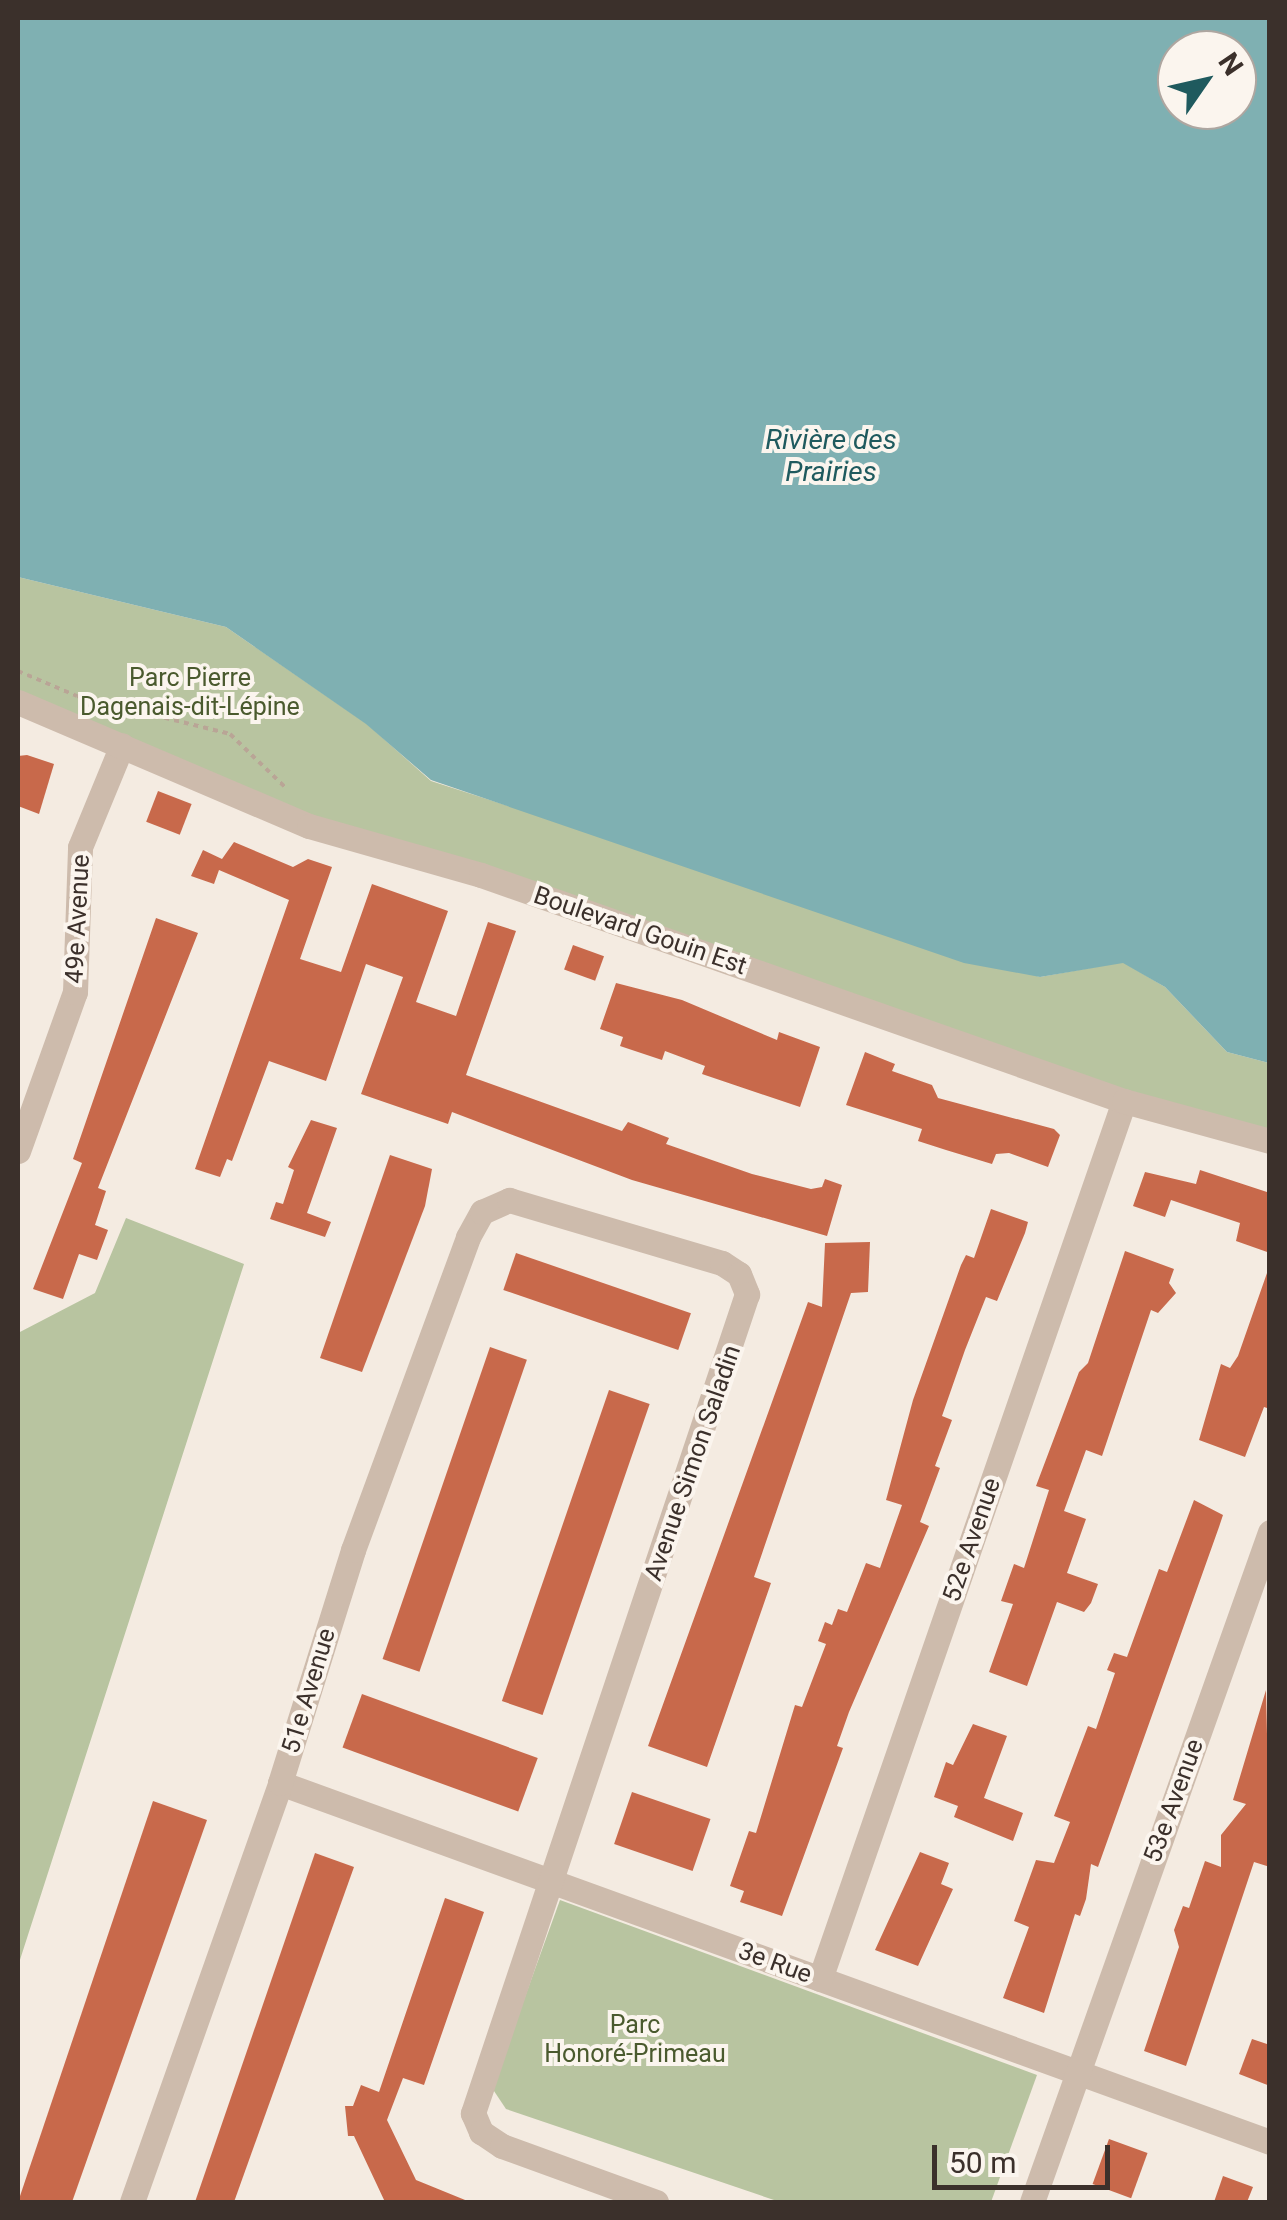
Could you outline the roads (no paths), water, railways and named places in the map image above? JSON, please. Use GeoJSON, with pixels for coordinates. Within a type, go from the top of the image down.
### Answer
{"type":"FeatureCollection","features":[{"type":"Feature","properties":{"kind":"street","name":"Boulevard Gouin Est"},"geometry":{"type":"LineString","coordinates":[[18,702],[310,826],[481,875],[1124,1101],[1270,1141]]}},
{"type":"Feature","properties":{"kind":"street","name":"49e Avenue"},"geometry":{"type":"LineString","coordinates":[[18,1151],[75,992],[80,848],[122,745]]}},
{"type":"Feature","properties":{"kind":"street","name":"52e Avenue"},"geometry":{"type":"LineString","coordinates":[[820,1979],[1124,1101]]}},
{"type":"Feature","properties":{"kind":"street","name":"51e Avenue"},"geometry":{"type":"LineString","coordinates":[[132,2202],[280,1783],[353,1550],[468,1237],[482,1212],[510,1200]]}},
{"type":"Feature","properties":{"kind":"street","name":"Avenue Simon Saladin"},"geometry":{"type":"LineString","coordinates":[[510,1200],[722,1263],[739,1274],[748,1294],[548,1880]]}},
{"type":"Feature","properties":{"kind":"street","name":"53e Avenue"},"geometry":{"type":"LineString","coordinates":[[1032,2202],[1270,1532]]}},
{"type":"Feature","properties":{"kind":"street","name":"3e Rue"},"geometry":{"type":"LineString","coordinates":[[280,1783],[1270,2142]]}},
{"type":"Feature","properties":{"kind":"street"},"geometry":{"type":"LineString","coordinates":[[548,1880],[473,2113],[481,2132],[502,2146],[656,2202]]}},
{"type":"Feature","properties":{"kind":"water","name":"Rivière des Prairies"},"geometry":{"type":"Polygon","coordinates":[[[18,18],[1269,18],[1269,1063],[1227,1052],[1165,987],[1123,963],[1040,977],[964,963],[431,780],[366,724],[226,627],[18,577],[18,18]]]}},
{"type":"Feature","properties":{"kind":"park label","name":"Parc Pierre Dagenais-dit-Lépine"},"geometry":{"type":"Point","coordinates":[190,694]}},
{"type":"Feature","properties":{"kind":"park label","name":"Parc Honoré-Primeau"},"geometry":{"type":"Point","coordinates":[635,2040]}}]}
